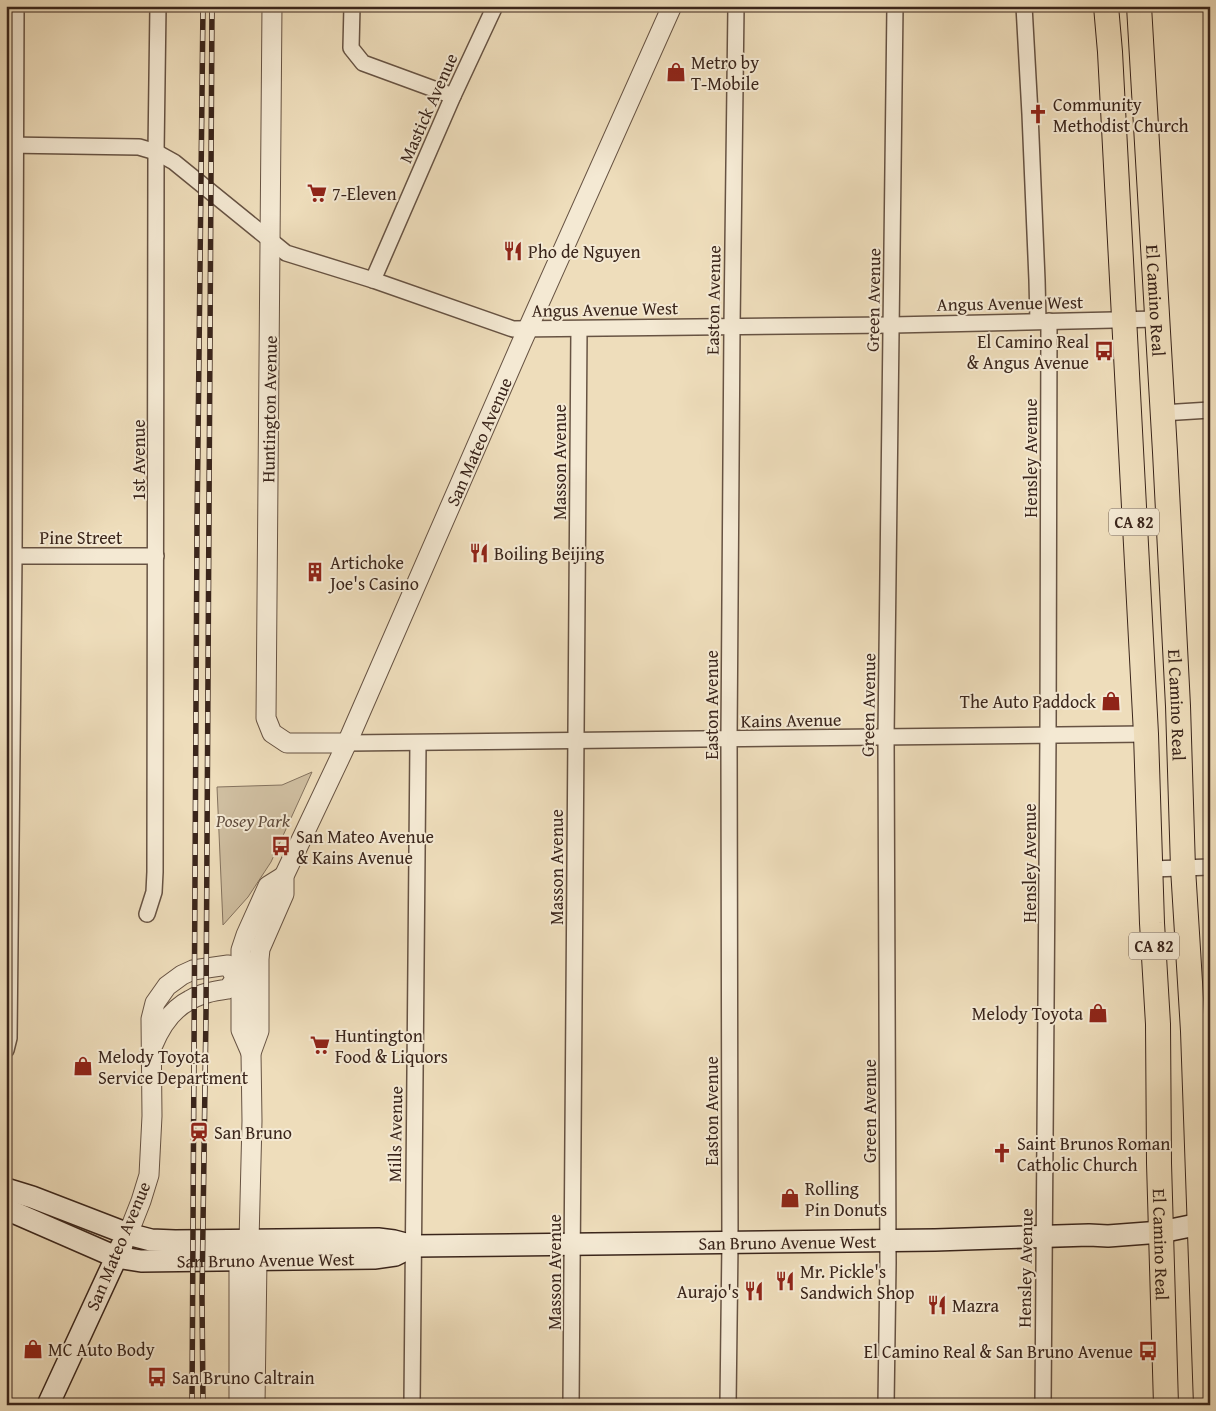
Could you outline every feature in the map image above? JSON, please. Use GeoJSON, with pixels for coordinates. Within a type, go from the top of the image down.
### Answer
{"type":"FeatureCollection","features":[{"type":"Feature","properties":{"kind":"main road","name":"El Camino Real"},"geometry":{"type":"LineString","coordinates":[[1106,6],[1146,734],[1158,1024],[1159,1163],[1166,1405]]}},
{"type":"Feature","properties":{"kind":"main road","name":"El Camino Real"},"geometry":{"type":"LineString","coordinates":[[1139,6],[1179,725],[1183,868],[1205,1224],[1206,1405]]}},
{"type":"Feature","properties":{"kind":"main road","name":"San Bruno Avenue West"},"geometry":{"type":"LineString","coordinates":[[6,1189],[128,1234],[150,1240],[248,1253]]}},
{"type":"Feature","properties":{"kind":"main road","name":"San Bruno Avenue West"},"geometry":{"type":"LineString","coordinates":[[6,1209],[116,1257],[141,1262],[378,1239],[394,1240],[413,1246],[888,1241],[1108,1236],[1161,1232],[1205,1224]]}},
{"type":"Feature","properties":{"kind":"main road","name":"San Bruno Avenue West"},"geometry":{"type":"LineString","coordinates":[[1161,1232],[1205,1248]]}},
{"type":"Feature","properties":{"kind":"main road","name":"San Mateo Avenue"},"geometry":{"type":"LineString","coordinates":[[48,1405],[128,1234]]}},
{"type":"Feature","properties":{"kind":"street"},"geometry":{"type":"LineString","coordinates":[[6,1050],[9,1038],[10,145],[16,6]]}},
{"type":"Feature","properties":{"kind":"street","name":"1st Avenue"},"geometry":{"type":"LineString","coordinates":[[147,914],[154,892],[155,872],[158,6]]}},
{"type":"Feature","properties":{"kind":"street","name":"Huntington Avenue"},"geometry":{"type":"LineString","coordinates":[[272,6],[266,718],[272,733],[287,743],[347,743]]}},
{"type":"Feature","properties":{"kind":"street"},"geometry":{"type":"LineString","coordinates":[[352,6],[351,48],[363,63],[453,96]]}},
{"type":"Feature","properties":{"kind":"street","name":"Mastick Avenue"},"geometry":{"type":"LineString","coordinates":[[373,280],[453,96],[495,6]]}},
{"type":"Feature","properties":{"kind":"street","name":"San Mateo Avenue"},"geometry":{"type":"LineString","coordinates":[[152,1049],[158,1033],[168,1018],[180,1006],[202,994],[228,989],[244,974],[243,942],[268,886],[284,876],[347,743],[527,330],[672,6]]}},
{"type":"Feature","properties":{"kind":"street","name":"Easton Avenue"},"geometry":{"type":"LineString","coordinates":[[728,1405],[732,326],[736,6]]}},
{"type":"Feature","properties":{"kind":"street","name":"Green Avenue"},"geometry":{"type":"LineString","coordinates":[[886,1405],[888,1241],[886,738],[895,6]]}},
{"type":"Feature","properties":{"kind":"street","name":"Hensley Avenue"},"geometry":{"type":"LineString","coordinates":[[1024,6],[1037,280],[1044,321],[1048,736],[1043,1405]]}},
{"type":"Feature","properties":{"kind":"street"},"geometry":{"type":"LineString","coordinates":[[10,145],[139,148],[156,152]]}},
{"type":"Feature","properties":{"kind":"street","name":"Angus Avenue West"},"geometry":{"type":"LineString","coordinates":[[156,152],[174,162],[286,252],[513,329],[892,325],[1157,319]]}},
{"type":"Feature","properties":{"kind":"street","name":"Masson Avenue"},"geometry":{"type":"LineString","coordinates":[[571,1405],[579,329]]}},
{"type":"Feature","properties":{"kind":"street"},"geometry":{"type":"LineString","coordinates":[[1162,413],[1210,410]]}},
{"type":"Feature","properties":{"kind":"street","name":"Pine Street"},"geometry":{"type":"LineString","coordinates":[[10,556],[156,556]]}},
{"type":"Feature","properties":{"kind":"street","name":"Kains Avenue"},"geometry":{"type":"LineString","coordinates":[[347,743],[1146,734]]}},
{"type":"Feature","properties":{"kind":"street","name":"Mills Avenue"},"geometry":{"type":"LineString","coordinates":[[412,1405],[418,743]]}},
{"type":"Feature","properties":{"kind":"street"},"geometry":{"type":"LineString","coordinates":[[1151,869],[1210,867]]}},
{"type":"Feature","properties":{"kind":"street","name":"San Mateo Avenue"},"geometry":{"type":"LineString","coordinates":[[128,1234],[149,1175],[152,1116],[152,1011],[160,994],[175,979],[193,970],[228,965],[244,974]]}},
{"type":"Feature","properties":{"kind":"street"},"geometry":{"type":"LineString","coordinates":[[239,1405],[248,1253],[252,1130],[252,1052],[241,1030],[244,974]]}},
{"type":"Feature","properties":{"kind":"street"},"geometry":{"type":"LineString","coordinates":[[248,1253],[255,1405]]}},
{"type":"Feature","properties":{"kind":"green space","name":"Posey Park"},"geometry":{"type":"Polygon","coordinates":[[[312,772],[271,862],[248,897],[223,925],[217,787],[282,785],[312,772]]]}},
{"type":"Feature","properties":{"kind":"railway"},"geometry":{"type":"LineString","coordinates":[[192,1405],[197,528],[203,6]]}},
{"type":"Feature","properties":{"kind":"railway"},"geometry":{"type":"LineString","coordinates":[[203,1405],[202,1296],[206,1013],[212,6]]}},
{"type":"Feature","properties":{"kind":"place","name":"Metro by T-Mobile"},"geometry":{"type":"Point","coordinates":[676,72]}},
{"type":"Feature","properties":{"kind":"place","name":"Community Methodist Church"},"geometry":{"type":"Point","coordinates":[1038,114]}},
{"type":"Feature","properties":{"kind":"place","name":"7-Eleven"},"geometry":{"type":"Point","coordinates":[317,193]}},
{"type":"Feature","properties":{"kind":"place","name":"Pho de Nguyen"},"geometry":{"type":"Point","coordinates":[513,251]}},
{"type":"Feature","properties":{"kind":"place","name":"El Camino Real & Angus Avenue"},"geometry":{"type":"Point","coordinates":[1104,351]}},
{"type":"Feature","properties":{"kind":"place","name":"Boiling Beijing"},"geometry":{"type":"Point","coordinates":[479,553]}},
{"type":"Feature","properties":{"kind":"place","name":"Artichoke Joe's Casino"},"geometry":{"type":"Point","coordinates":[315,572]}},
{"type":"Feature","properties":{"kind":"place","name":"The Auto Paddock"},"geometry":{"type":"Point","coordinates":[1111,701]}},
{"type":"Feature","properties":{"kind":"place","name":"San Mateo Avenue & Kains Avenue"},"geometry":{"type":"Point","coordinates":[281,846]}},
{"type":"Feature","properties":{"kind":"place","name":"Melody Toyota"},"geometry":{"type":"Point","coordinates":[1098,1013]}},
{"type":"Feature","properties":{"kind":"place","name":"Huntington Food & Liquors"},"geometry":{"type":"Point","coordinates":[320,1045]}},
{"type":"Feature","properties":{"kind":"place","name":"Melody Toyota Service Department"},"geometry":{"type":"Point","coordinates":[83,1066]}},
{"type":"Feature","properties":{"kind":"place","name":"San Bruno"},"geometry":{"type":"Point","coordinates":[199,1132]}},
{"type":"Feature","properties":{"kind":"place","name":"Saint Brunos Roman Catholic Church"},"geometry":{"type":"Point","coordinates":[1002,1153]}},
{"type":"Feature","properties":{"kind":"place","name":"Rolling Pin Donuts"},"geometry":{"type":"Point","coordinates":[790,1198]}},
{"type":"Feature","properties":{"kind":"place","name":"Mr. Pickle's Sandwich Shop"},"geometry":{"type":"Point","coordinates":[785,1281]}},
{"type":"Feature","properties":{"kind":"place","name":"Aurajo's"},"geometry":{"type":"Point","coordinates":[754,1291]}},
{"type":"Feature","properties":{"kind":"place","name":"Mazra"},"geometry":{"type":"Point","coordinates":[937,1305]}},
{"type":"Feature","properties":{"kind":"place","name":"MC Auto Body"},"geometry":{"type":"Point","coordinates":[33,1349]}},
{"type":"Feature","properties":{"kind":"place","name":"El Camino Real & San Bruno Avenue"},"geometry":{"type":"Point","coordinates":[1148,1351]}},
{"type":"Feature","properties":{"kind":"place","name":"San Bruno Caltrain"},"geometry":{"type":"Point","coordinates":[157,1377]}}]}
